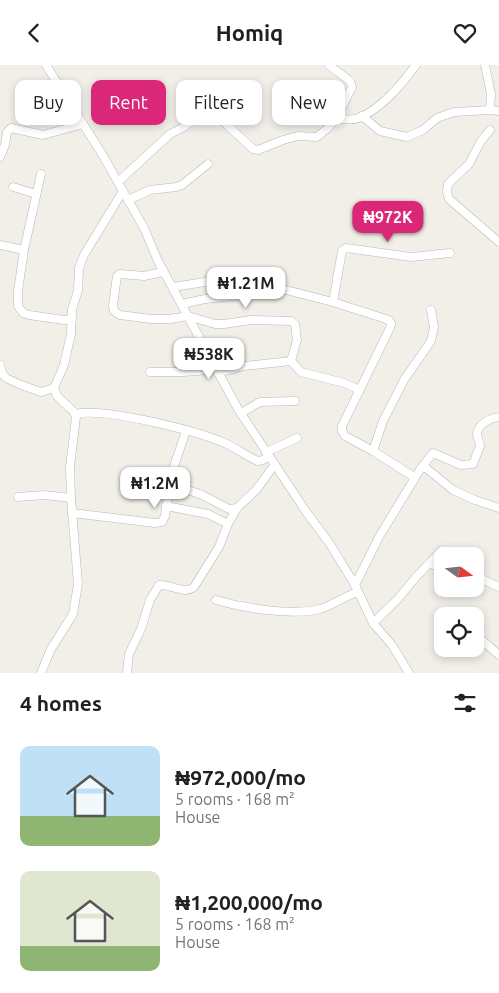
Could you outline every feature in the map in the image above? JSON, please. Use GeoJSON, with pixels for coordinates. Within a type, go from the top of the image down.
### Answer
{"type":"FeatureCollection","features":[{"type":"Feature","properties":{"kind":"street"},"geometry":{"type":"LineString","coordinates":[[46,65],[144,228],[164,271],[241,413],[330,544],[357,588],[373,623],[392,645],[409,673]]}},
{"type":"Feature","properties":{"kind":"street"},"geometry":{"type":"LineString","coordinates":[[329,65],[350,81],[352,87],[345,100]]}},
{"type":"Feature","properties":{"kind":"street"},"geometry":{"type":"LineString","coordinates":[[345,118],[358,118],[368,113],[404,81],[416,65]]}},
{"type":"Feature","properties":{"kind":"street"},"geometry":{"type":"LineString","coordinates":[[485,65],[491,94],[490,110]]}},
{"type":"Feature","properties":{"kind":"street"},"geometry":{"type":"LineString","coordinates":[[362,116],[380,131],[407,137],[454,112],[499,111]]}},
{"type":"Feature","properties":{"kind":"street"},"geometry":{"type":"LineString","coordinates":[[0,157],[5,145],[6,132],[10,128],[43,135],[83,124]]}},
{"type":"Feature","properties":{"kind":"street"},"geometry":{"type":"LineString","coordinates":[[118,182],[170,134],[187,125]]}},
{"type":"Feature","properties":{"kind":"street"},"geometry":{"type":"LineString","coordinates":[[227,125],[253,149],[258,150],[283,140],[298,137],[317,137],[330,125]]}},
{"type":"Feature","properties":{"kind":"street"},"geometry":{"type":"LineString","coordinates":[[490,130],[481,141],[469,164],[448,184],[447,192],[449,199],[499,243]]}},
{"type":"Feature","properties":{"kind":"street"},"geometry":{"type":"LineString","coordinates":[[128,200],[150,190],[176,187],[208,164]]}},
{"type":"Feature","properties":{"kind":"street"},"geometry":{"type":"LineString","coordinates":[[41,173],[24,251],[18,291],[18,306],[29,315],[50,319],[72,319]]}},
{"type":"Feature","properties":{"kind":"street"},"geometry":{"type":"LineString","coordinates":[[13,187],[36,194]]}},
{"type":"Feature","properties":{"kind":"street"},"geometry":{"type":"LineString","coordinates":[[1,371],[12,381],[37,391],[44,393],[54,389],[64,365],[71,334],[72,310],[78,290],[81,261],[123,191]]}},
{"type":"Feature","properties":{"kind":"street"},"geometry":{"type":"LineString","coordinates":[[0,245],[24,251]]}},
{"type":"Feature","properties":{"kind":"street"},"geometry":{"type":"LineString","coordinates":[[333,302],[342,251],[346,248],[411,257],[450,253]]}},
{"type":"Feature","properties":{"kind":"street"},"geometry":{"type":"LineString","coordinates":[[164,271],[144,276],[120,274],[117,276],[113,305],[114,311],[120,315],[151,319],[170,319],[188,316],[215,324],[251,320],[291,321],[295,324],[297,341],[291,361]]}},
{"type":"Feature","properties":{"kind":"street"},"geometry":{"type":"LineString","coordinates":[[173,287],[218,280],[251,281],[386,318],[391,324],[342,426],[342,431],[345,436],[414,477]]}},
{"type":"Feature","properties":{"kind":"street"},"geometry":{"type":"LineString","coordinates":[[182,304],[234,296]]}},
{"type":"Feature","properties":{"kind":"street"},"geometry":{"type":"LineString","coordinates":[[373,451],[384,421],[404,379],[431,341],[434,327],[431,310]]}},
{"type":"Feature","properties":{"kind":"street"},"geometry":{"type":"LineString","coordinates":[[291,361],[306,375],[344,383],[360,390]]}},
{"type":"Feature","properties":{"kind":"street"},"geometry":{"type":"LineString","coordinates":[[150,372],[216,370],[291,361]]}},
{"type":"Feature","properties":{"kind":"street"},"geometry":{"type":"LineString","coordinates":[[54,389],[57,396],[75,414]]}},
{"type":"Feature","properties":{"kind":"street"},"geometry":{"type":"LineString","coordinates":[[241,413],[260,402],[295,401]]}},
{"type":"Feature","properties":{"kind":"street"},"geometry":{"type":"LineString","coordinates":[[75,414],[91,412],[142,420],[186,431],[226,444],[258,461],[263,460],[268,454],[297,438]]}},
{"type":"Feature","properties":{"kind":"street"},"geometry":{"type":"LineString","coordinates":[[41,673],[51,649],[75,609],[78,575],[70,498],[70,456],[75,414]]}},
{"type":"Feature","properties":{"kind":"street"},"geometry":{"type":"LineString","coordinates":[[216,601],[235,606],[310,611],[322,608],[347,595],[357,588],[379,537],[414,477],[433,453],[461,465],[473,464],[480,446],[477,435],[480,427],[495,417],[499,417]]}},
{"type":"Feature","properties":{"kind":"street"},"geometry":{"type":"LineString","coordinates":[[72,513],[159,523],[164,520],[170,483],[186,431]]}},
{"type":"Feature","properties":{"kind":"street"},"geometry":{"type":"LineString","coordinates":[[127,673],[129,654],[141,629],[155,590],[159,585],[190,591],[194,587],[219,547],[237,508],[257,489],[275,465]]}},
{"type":"Feature","properties":{"kind":"street"},"geometry":{"type":"LineString","coordinates":[[421,468],[426,468],[453,490],[499,508]]}},
{"type":"Feature","properties":{"kind":"street"},"geometry":{"type":"LineString","coordinates":[[170,483],[202,495],[229,509],[237,508]]}},
{"type":"Feature","properties":{"kind":"street"},"geometry":{"type":"LineString","coordinates":[[18,497],[44,495],[70,498]]}},
{"type":"Feature","properties":{"kind":"street"},"geometry":{"type":"LineString","coordinates":[[166,506],[208,514],[228,524]]}},
{"type":"Feature","properties":{"kind":"street"},"geometry":{"type":"LineString","coordinates":[[373,623],[398,600],[416,577],[434,559]]}},
{"type":"Feature","properties":{"kind":"street"},"geometry":{"type":"LineString","coordinates":[[430,564],[434,565]]}},
{"type":"Feature","properties":{"kind":"street"},"geometry":{"type":"LineString","coordinates":[[484,580],[499,587]]}},
{"type":"Feature","properties":{"kind":"street"},"geometry":{"type":"LineString","coordinates":[[484,642],[499,655]]}}]}
